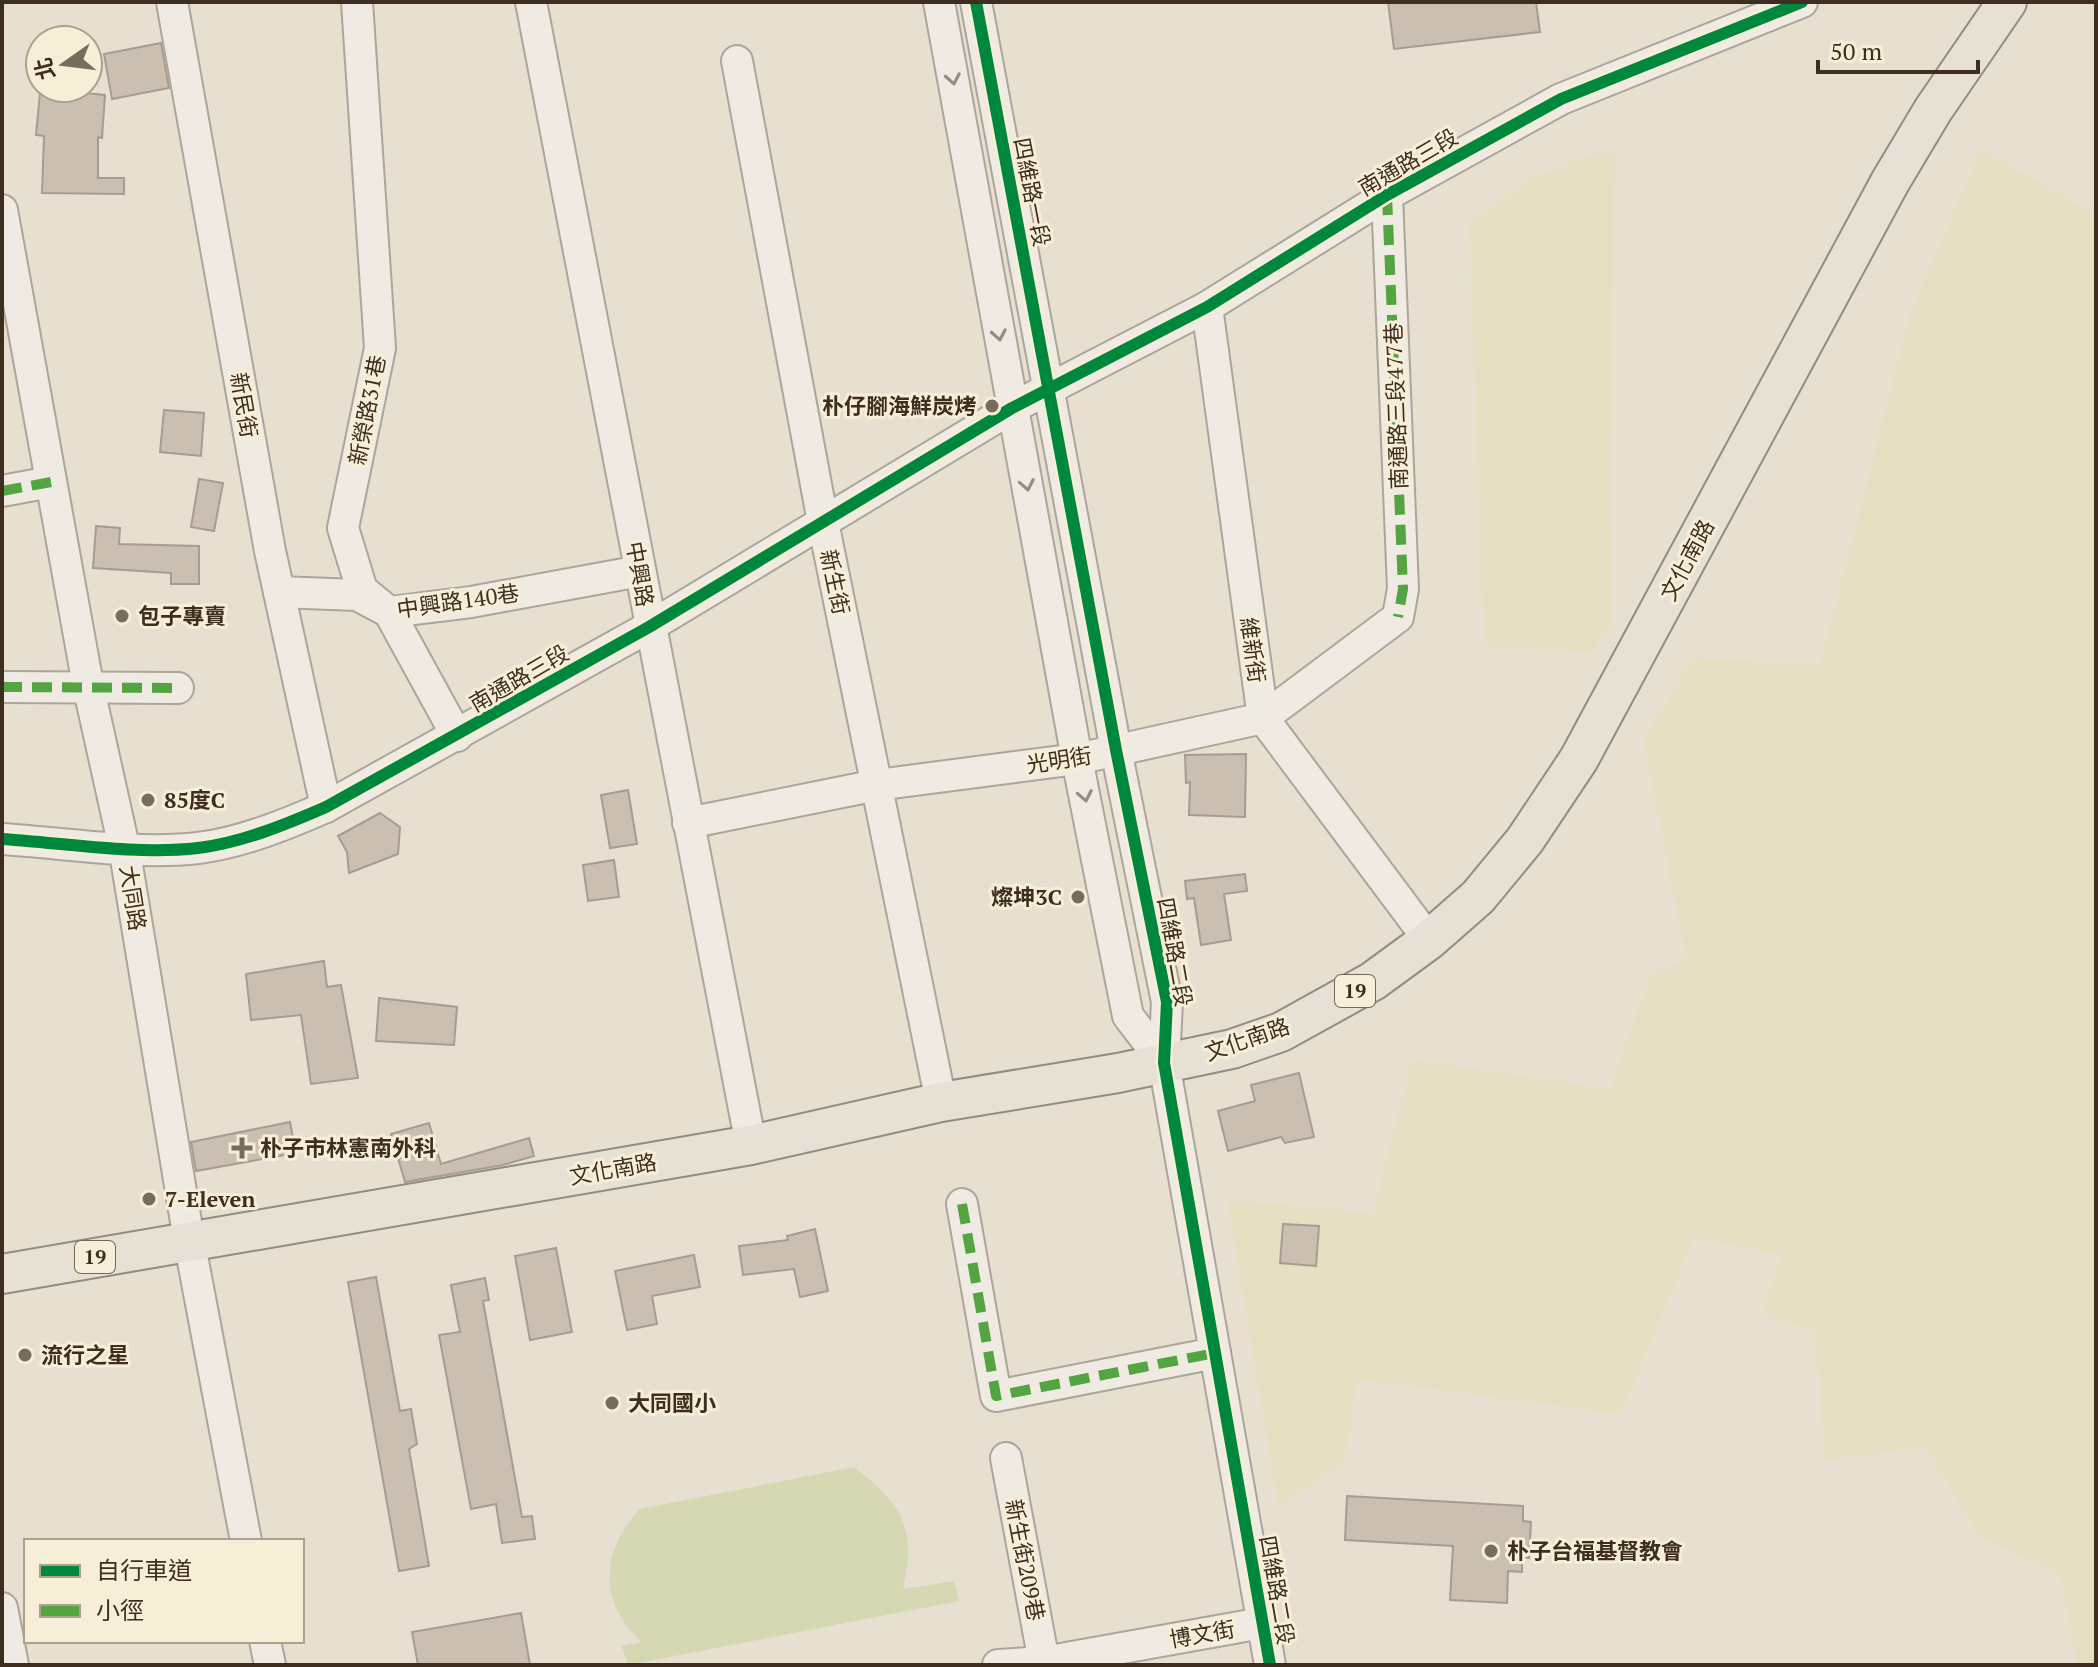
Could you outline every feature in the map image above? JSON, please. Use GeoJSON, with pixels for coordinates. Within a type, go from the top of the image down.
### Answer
{"type":"FeatureCollection","features":[{"type":"Feature","properties":{"kind":"main road","name":"文化南路"},"geometry":{"type":"LineString","coordinates":[[2,1274],[751,1145],[941,1102],[1232,1049],[1281,1032],[1373,981],[1429,940],[1478,897],[1525,840],[1579,759],[1890,182],[1933,110],[2007,2]]}},
{"type":"Feature","properties":{"kind":"street","name":"新民街"},"geometry":{"type":"LineString","coordinates":[[172,2],[279,592],[326,807]]}},
{"type":"Feature","properties":{"kind":"street","name":"新榮路31巷"},"geometry":{"type":"LineString","coordinates":[[357,2],[380,348],[343,528],[362,590],[389,612],[457,736]]}},
{"type":"Feature","properties":{"kind":"street","name":"中興路"},"geometry":{"type":"LineString","coordinates":[[531,2],[751,1145]]}},
{"type":"Feature","properties":{"kind":"street"},"geometry":{"type":"LineString","coordinates":[[939,2],[1012,408]]}},
{"type":"Feature","properties":{"kind":"street","name":"四維路一段"},"geometry":{"type":"LineString","coordinates":[[976,2],[1049,389]]}},
{"type":"Feature","properties":{"kind":"street","name":"南通路三段"},"geometry":{"type":"LineString","coordinates":[[2,839],[198,848],[284,824],[326,807],[649,627],[1012,408],[1207,307],[1387,195],[1561,99],[1802,2]]}},
{"type":"Feature","properties":{"kind":"street","name":"新生街"},"geometry":{"type":"LineString","coordinates":[[737,61],[823,522],[941,1102]]}},
{"type":"Feature","properties":{"kind":"street","name":"南通路三段477巷"},"geometry":{"type":"LineString","coordinates":[[1387,195],[1403,589],[1398,617]]}},
{"type":"Feature","properties":{"kind":"street","name":"大同路"},"geometry":{"type":"LineString","coordinates":[[2,210],[88,685],[124,847],[189,1240],[246,1539]]}},
{"type":"Feature","properties":{"kind":"street","name":"維新街"},"geometry":{"type":"LineString","coordinates":[[1207,307],[1263,718],[1429,940]]}},
{"type":"Feature","properties":{"kind":"street","name":"四維路二段"},"geometry":{"type":"LineString","coordinates":[[1049,389],[1116,750],[1167,1002],[1164,1063],[1270,1665]]}},
{"type":"Feature","properties":{"kind":"street","name":"四維路二段"},"geometry":{"type":"LineString","coordinates":[[1012,408],[1128,1016],[1164,1063]]}},
{"type":"Feature","properties":{"kind":"street"},"geometry":{"type":"LineString","coordinates":[[2,491],[51,482]]}},
{"type":"Feature","properties":{"kind":"street","name":"中興路140巷"},"geometry":{"type":"LineString","coordinates":[[279,592],[357,595],[389,612],[471,602],[640,571]]}},
{"type":"Feature","properties":{"kind":"street","name":"光明街"},"geometry":{"type":"LineString","coordinates":[[688,823],[877,785],[1077,759],[1263,718],[1398,617]]}},
{"type":"Feature","properties":{"kind":"street"},"geometry":{"type":"LineString","coordinates":[[2,687],[88,685],[178,688]]}},
{"type":"Feature","properties":{"kind":"street"},"geometry":{"type":"LineString","coordinates":[[962,1204],[996,1396],[1215,1353]]}},
{"type":"Feature","properties":{"kind":"street","name":"新生街209巷"},"geometry":{"type":"LineString","coordinates":[[1006,1458],[1044,1662]]}},
{"type":"Feature","properties":{"kind":"street"},"geometry":{"type":"LineString","coordinates":[[2,1608],[13,1665]]}},
{"type":"Feature","properties":{"kind":"street","name":"博文街"},"geometry":{"type":"LineString","coordinates":[[1003,1665],[1044,1662],[1262,1623]]}},
{"type":"Feature","properties":{"kind":"street"},"geometry":{"type":"LineString","coordinates":[[265,1643],[270,1665]]}},
{"type":"Feature","properties":{"kind":"shaded area"},"geometry":{"type":"Polygon","coordinates":[[[1614,147],[1612,618],[1593,652],[1484,645],[1469,223],[1533,177],[1614,147]]]}},
{"type":"Feature","properties":{"kind":"shaded area"},"geometry":{"type":"Polygon","coordinates":[[[1981,149],[2096,215],[2096,1665],[2077,1665],[2060,1575],[1976,1533],[1926,1447],[1825,1460],[1815,1331],[1761,1314],[1783,1255],[1694,1237],[1621,1414],[1358,1379],[1344,1464],[1278,1507],[1227,1200],[1373,1213],[1412,1060],[1610,1089],[1651,973],[1687,962],[1643,740],[1694,658],[1820,666],[1910,313],[1981,149]]]}},
{"type":"Feature","properties":{"kind":"green space"},"geometry":{"type":"Polygon","coordinates":[[[854,1467],[884,1493],[902,1519],[908,1549],[903,1589],[954,1581],[959,1601],[628,1665],[622,1646],[642,1642],[617,1610],[611,1593],[610,1576],[618,1541],[640,1509],[854,1467]]]}},
{"type":"Feature","properties":{"kind":"building"},"geometry":{"type":"Polygon","coordinates":[[[1388,2],[1536,2],[1540,32],[1394,49],[1388,2]]]}},
{"type":"Feature","properties":{"kind":"building"},"geometry":{"type":"Polygon","coordinates":[[[161,43],[169,88],[112,99],[104,54],[161,43]]]}},
{"type":"Feature","properties":{"kind":"building"},"geometry":{"type":"Polygon","coordinates":[[[105,95],[102,138],[98,137],[98,178],[124,178],[124,194],[42,193],[44,136],[36,135],[39,104],[104,104],[105,95]]]}},
{"type":"Feature","properties":{"kind":"building"},"geometry":{"type":"Polygon","coordinates":[[[164,410],[204,413],[201,456],[160,452],[164,410]]]}},
{"type":"Feature","properties":{"kind":"building"},"geometry":{"type":"Polygon","coordinates":[[[199,479],[223,483],[214,531],[191,527],[199,479]]]}},
{"type":"Feature","properties":{"kind":"building"},"geometry":{"type":"Polygon","coordinates":[[[96,526],[120,528],[119,544],[199,546],[199,584],[171,584],[171,573],[93,568],[96,526]]]}},
{"type":"Feature","properties":{"kind":"building"},"geometry":{"type":"Polygon","coordinates":[[[1246,754],[1245,817],[1189,815],[1190,782],[1186,783],[1185,755],[1246,754]]]}},
{"type":"Feature","properties":{"kind":"building"},"geometry":{"type":"Polygon","coordinates":[[[628,790],[637,844],[610,848],[601,795],[628,790]]]}},
{"type":"Feature","properties":{"kind":"building"},"geometry":{"type":"Polygon","coordinates":[[[380,813],[400,827],[398,854],[349,873],[347,852],[338,836],[380,813]]]}},
{"type":"Feature","properties":{"kind":"building"},"geometry":{"type":"Polygon","coordinates":[[[614,860],[619,897],[588,901],[583,865],[614,860]]]}},
{"type":"Feature","properties":{"kind":"building"},"geometry":{"type":"Polygon","coordinates":[[[1245,874],[1247,891],[1224,894],[1231,940],[1201,945],[1194,898],[1187,899],[1185,881],[1245,874]]]}},
{"type":"Feature","properties":{"kind":"building"},"geometry":{"type":"Polygon","coordinates":[[[324,961],[327,987],[341,985],[358,1078],[311,1084],[301,1015],[251,1020],[246,974],[324,961]]]}},
{"type":"Feature","properties":{"kind":"building"},"geometry":{"type":"Polygon","coordinates":[[[379,998],[457,1007],[454,1045],[376,1041],[379,998]]]}},
{"type":"Feature","properties":{"kind":"building"},"geometry":{"type":"Polygon","coordinates":[[[1299,1073],[1314,1137],[1285,1143],[1281,1137],[1228,1151],[1218,1111],[1255,1101],[1251,1085],[1299,1073]]]}},
{"type":"Feature","properties":{"kind":"building","name":"朴子市林憲南外科"},"geometry":{"type":"Polygon","coordinates":[[[290,1122],[296,1153],[196,1171],[191,1142],[290,1122]]]}},
{"type":"Feature","properties":{"kind":"building"},"geometry":{"type":"Polygon","coordinates":[[[429,1123],[441,1164],[529,1138],[534,1156],[503,1165],[405,1182],[391,1134],[429,1123]]]}},
{"type":"Feature","properties":{"kind":"building"},"geometry":{"type":"Polygon","coordinates":[[[1283,1224],[1319,1226],[1316,1266],[1280,1263],[1283,1224]]]}},
{"type":"Feature","properties":{"kind":"building"},"geometry":{"type":"Polygon","coordinates":[[[815,1229],[828,1291],[800,1297],[794,1269],[743,1275],[739,1246],[788,1240],[787,1236],[815,1229]]]}},
{"type":"Feature","properties":{"kind":"building"},"geometry":{"type":"Polygon","coordinates":[[[556,1248],[572,1332],[530,1340],[515,1256],[556,1248]]]}},
{"type":"Feature","properties":{"kind":"building"},"geometry":{"type":"Polygon","coordinates":[[[694,1255],[700,1287],[652,1296],[657,1324],[627,1330],[615,1271],[694,1255]]]}},
{"type":"Feature","properties":{"kind":"building"},"geometry":{"type":"Polygon","coordinates":[[[376,1277],[400,1411],[411,1409],[417,1444],[409,1449],[429,1566],[399,1571],[348,1282],[376,1277]]]}},
{"type":"Feature","properties":{"kind":"building"},"geometry":{"type":"Polygon","coordinates":[[[485,1278],[489,1300],[483,1301],[522,1517],[532,1516],[535,1539],[502,1543],[496,1504],[471,1509],[439,1335],[460,1332],[451,1285],[485,1278]]]}},
{"type":"Feature","properties":{"kind":"building","name":"朴子台福基督教會"},"geometry":{"type":"Polygon","coordinates":[[[1347,1496],[1523,1506],[1523,1521],[1531,1522],[1529,1558],[1522,1557],[1522,1572],[1508,1571],[1507,1603],[1450,1600],[1453,1546],[1345,1540],[1347,1496]]]}},
{"type":"Feature","properties":{"kind":"building"},"geometry":{"type":"Polygon","coordinates":[[[521,1613],[530,1665],[418,1665],[412,1632],[521,1613]]]}},
{"type":"Feature","properties":{"kind":"marked path"},"geometry":{"type":"LineString","coordinates":[[1387,195],[1403,589],[1398,617]]}},
{"type":"Feature","properties":{"kind":"marked path"},"geometry":{"type":"LineString","coordinates":[[2,491],[51,482]]}},
{"type":"Feature","properties":{"kind":"marked path"},"geometry":{"type":"LineString","coordinates":[[2,687],[178,688]]}},
{"type":"Feature","properties":{"kind":"marked path"},"geometry":{"type":"LineString","coordinates":[[962,1204],[996,1396],[1215,1353]]}},
{"type":"Feature","properties":{"kind":"cycle path"},"geometry":{"type":"LineString","coordinates":[[976,2],[1116,750],[1167,1002],[1164,1063],[1270,1665]]}},
{"type":"Feature","properties":{"kind":"cycle path"},"geometry":{"type":"LineString","coordinates":[[2,839],[125,849],[198,848],[247,837],[326,807],[649,627],[1012,408],[1207,307],[1387,195],[1561,99],[1802,2]]}},
{"type":"Feature","properties":{"kind":"place","name":"朴仔腳海鮮炭烤"},"geometry":{"type":"Point","coordinates":[992,406]}},
{"type":"Feature","properties":{"kind":"place","name":"包子專賣"},"geometry":{"type":"Point","coordinates":[122,616]}},
{"type":"Feature","properties":{"kind":"place","name":"85度C"},"geometry":{"type":"Point","coordinates":[148,800]}},
{"type":"Feature","properties":{"kind":"place","name":"燦坤3C"},"geometry":{"type":"Point","coordinates":[1078,897]}},
{"type":"Feature","properties":{"kind":"place","name":"朴子市林憲南外科"},"geometry":{"type":"Point","coordinates":[242,1148]}},
{"type":"Feature","properties":{"kind":"place","name":"7-Eleven"},"geometry":{"type":"Point","coordinates":[149,1199]}},
{"type":"Feature","properties":{"kind":"place","name":"流行之星"},"geometry":{"type":"Point","coordinates":[25,1355]}},
{"type":"Feature","properties":{"kind":"place","name":"大同國小"},"geometry":{"type":"Point","coordinates":[612,1403]}},
{"type":"Feature","properties":{"kind":"place","name":"朴子台福基督教會"},"geometry":{"type":"Point","coordinates":[1491,1551]}}]}
